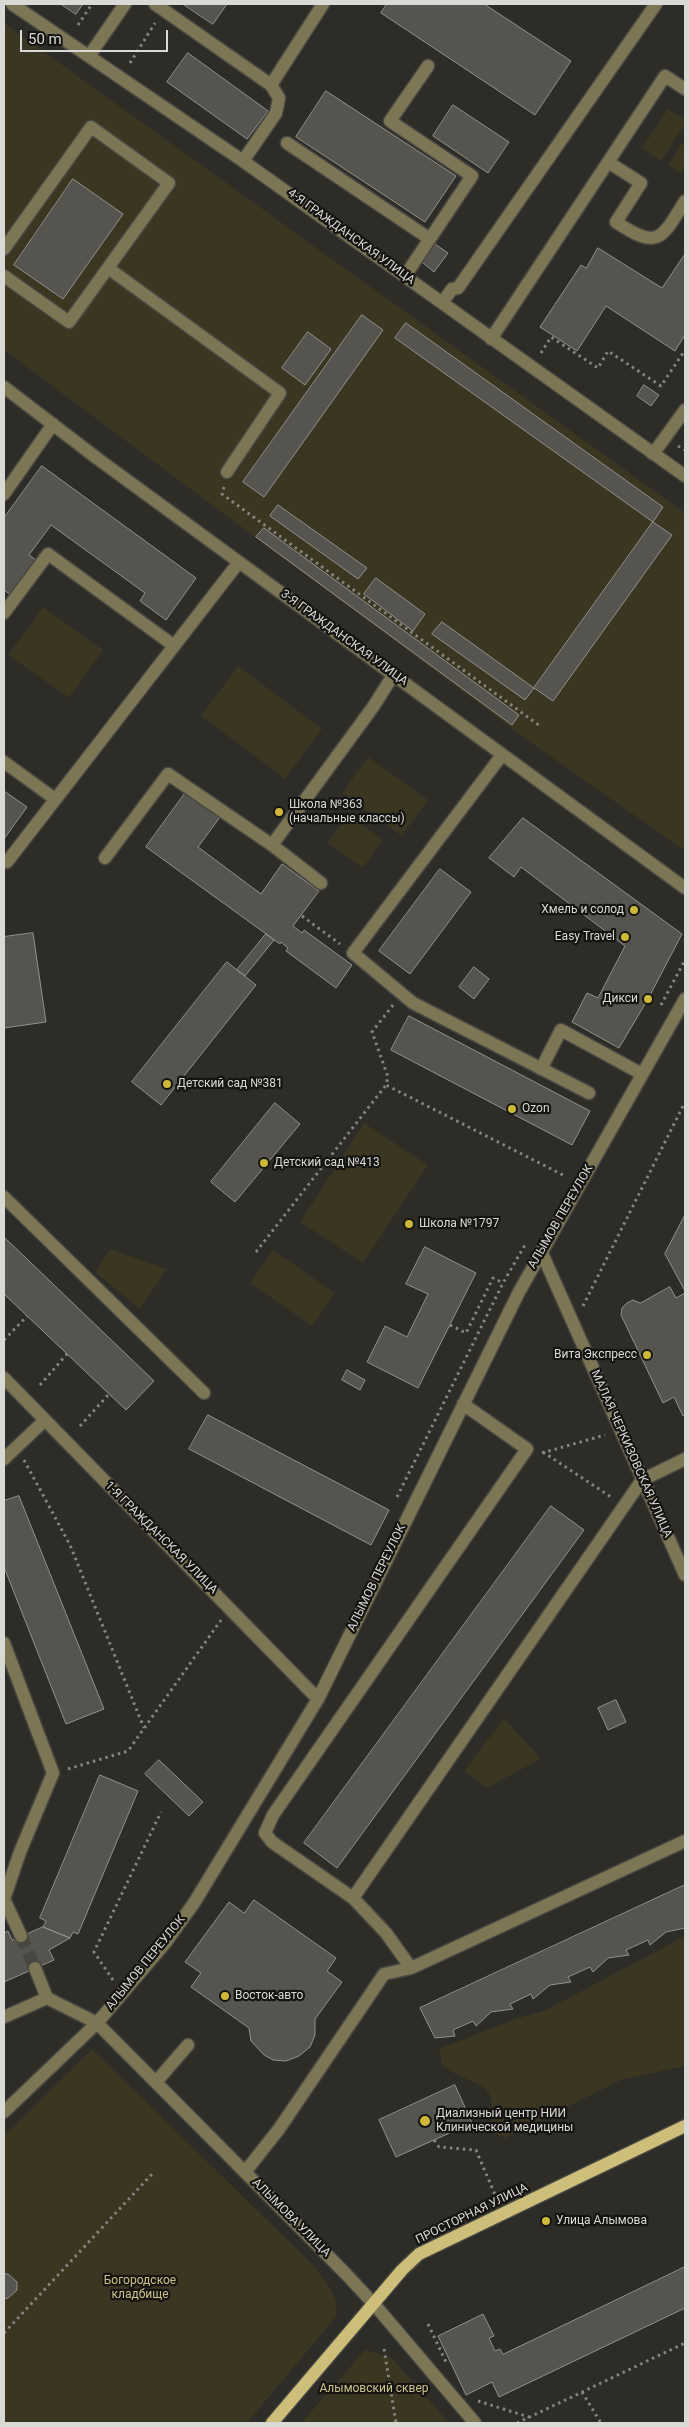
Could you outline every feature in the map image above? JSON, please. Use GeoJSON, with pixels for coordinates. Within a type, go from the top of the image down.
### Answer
{"type":"FeatureCollection","features":[{"type":"Feature","properties":{"kind":"main road","name":"ПРОСТОРНАЯ УЛИЦА"},"geometry":{"type":"LineString","coordinates":[[272,2423],[402,2270],[419,2254],[685,2126]]}},
{"type":"Feature","properties":{"kind":"street","name":"4-Я ГРАЖДАНСКАЯ УЛИЦА"},"geometry":{"type":"LineString","coordinates":[[12,4],[244,161],[685,476]]}},
{"type":"Feature","properties":{"kind":"street"},"geometry":{"type":"LineString","coordinates":[[89,56],[125,4]]}},
{"type":"Feature","properties":{"kind":"street"},"geometry":{"type":"LineString","coordinates":[[271,85],[323,4]]}},
{"type":"Feature","properties":{"kind":"street"},"geometry":{"type":"LineString","coordinates":[[442,303],[463,280],[656,4]]}},
{"type":"Feature","properties":{"kind":"street"},"geometry":{"type":"LineString","coordinates":[[159,6],[271,85],[279,98],[276,113],[244,161]]}},
{"type":"Feature","properties":{"kind":"street"},"geometry":{"type":"LineString","coordinates":[[405,276],[472,176],[390,121],[428,66]]}},
{"type":"Feature","properties":{"kind":"street"},"geometry":{"type":"LineString","coordinates":[[492,339],[665,76],[685,88]]}},
{"type":"Feature","properties":{"kind":"street"},"geometry":{"type":"LineString","coordinates":[[4,249],[91,127],[169,182],[69,322],[4,276]]}},
{"type":"Feature","properties":{"kind":"street"},"geometry":{"type":"LineString","coordinates":[[287,143],[430,239]]}},
{"type":"Feature","properties":{"kind":"street"},"geometry":{"type":"LineString","coordinates":[[608,162],[642,183],[616,222],[638,237],[660,236],[668,229],[685,201]]}},
{"type":"Feature","properties":{"kind":"street"},"geometry":{"type":"LineString","coordinates":[[108,268],[280,393],[227,472]]}},
{"type":"Feature","properties":{"kind":"street","name":"3-Я ГРАЖДАНСКАЯ УЛИЦА"},"geometry":{"type":"LineString","coordinates":[[4,387],[239,562],[685,888]]}},
{"type":"Feature","properties":{"kind":"street"},"geometry":{"type":"LineString","coordinates":[[653,454],[685,410]]}},
{"type":"Feature","properties":{"kind":"street"},"geometry":{"type":"LineString","coordinates":[[4,494],[53,424]]}},
{"type":"Feature","properties":{"kind":"street"},"geometry":{"type":"LineString","coordinates":[[4,613],[48,554],[173,645]]}},
{"type":"Feature","properties":{"kind":"street"},"geometry":{"type":"LineString","coordinates":[[7,862],[239,562]]}},
{"type":"Feature","properties":{"kind":"street"},"geometry":{"type":"LineString","coordinates":[[272,845],[373,707],[394,674]]}},
{"type":"Feature","properties":{"kind":"street"},"geometry":{"type":"LineString","coordinates":[[502,755],[353,953],[413,1003],[588,1093]]}},
{"type":"Feature","properties":{"kind":"street"},"geometry":{"type":"LineString","coordinates":[[4,762],[55,799]]}},
{"type":"Feature","properties":{"kind":"street"},"geometry":{"type":"LineString","coordinates":[[105,858],[168,774],[272,845],[321,882]]}},
{"type":"Feature","properties":{"kind":"street","name":"АЛЫМОВ ПЕРЕУЛОК"},"geometry":{"type":"LineString","coordinates":[[4,2112],[97,2023],[166,1942],[194,1903],[318,1699],[463,1404],[541,1251],[685,999]]}},
{"type":"Feature","properties":{"kind":"street"},"geometry":{"type":"LineString","coordinates":[[541,1069],[561,1030],[642,1074]]}},
{"type":"Feature","properties":{"kind":"street"},"geometry":{"type":"LineString","coordinates":[[4,1197],[204,1393]]}},
{"type":"Feature","properties":{"kind":"street","name":"МАЛАЯ ЧЕРКИЗОВСКАЯ УЛИЦА"},"geometry":{"type":"LineString","coordinates":[[541,1251],[685,1575]]}},
{"type":"Feature","properties":{"kind":"street","name":"1-Я ГРАЖДАНСКАЯ УЛИЦА"},"geometry":{"type":"LineString","coordinates":[[4,1378],[318,1699]]}},
{"type":"Feature","properties":{"kind":"street"},"geometry":{"type":"LineString","coordinates":[[412,1968],[386,1932],[353,1898],[272,1842],[265,1833],[273,1815],[527,1449],[463,1404]]}},
{"type":"Feature","properties":{"kind":"street"},"geometry":{"type":"LineString","coordinates":[[4,1459],[45,1420]]}},
{"type":"Feature","properties":{"kind":"street"},"geometry":{"type":"LineString","coordinates":[[353,1898],[642,1480],[685,1459]]}},
{"type":"Feature","properties":{"kind":"street"},"geometry":{"type":"LineString","coordinates":[[4,1643],[53,1773],[20,1852],[4,1899],[21,1936]]}},
{"type":"Feature","properties":{"kind":"street"},"geometry":{"type":"LineString","coordinates":[[245,2172],[279,2128],[384,1974],[412,1968],[685,1841]]}},
{"type":"Feature","properties":{"kind":"street"},"geometry":{"type":"LineString","coordinates":[[4,2017],[47,1998],[35,1968]]}},
{"type":"Feature","properties":{"kind":"street","name":"АЛЫМОВА УЛИЦА"},"geometry":{"type":"LineString","coordinates":[[47,1998],[97,2023],[374,2304],[475,2423]]}},
{"type":"Feature","properties":{"kind":"street"},"geometry":{"type":"LineString","coordinates":[[156,2082],[188,2045]]}},
{"type":"Feature","properties":{"kind":"path"},"geometry":{"type":"LineString","coordinates":[[78,25],[92,4]]}},
{"type":"Feature","properties":{"kind":"path"},"geometry":{"type":"LineString","coordinates":[[130,63],[159,6]]}},
{"type":"Feature","properties":{"kind":"path"},"geometry":{"type":"LineString","coordinates":[[541,353],[551,337],[598,368],[608,352],[661,386],[685,350]]}},
{"type":"Feature","properties":{"kind":"path"},"geometry":{"type":"LineString","coordinates":[[227,472],[222,494],[540,726]]}},
{"type":"Feature","properties":{"kind":"path"},"geometry":{"type":"LineString","coordinates":[[302,916],[353,953]]}},
{"type":"Feature","properties":{"kind":"path"},"geometry":{"type":"LineString","coordinates":[[256,1252],[386,1084],[388,1076],[372,1032],[402,995]]}},
{"type":"Feature","properties":{"kind":"path"},"geometry":{"type":"LineString","coordinates":[[386,1084],[566,1176]]}},
{"type":"Feature","properties":{"kind":"path"},"geometry":{"type":"LineString","coordinates":[[582,1309],[685,1102]]}},
{"type":"Feature","properties":{"kind":"path"},"geometry":{"type":"LineString","coordinates":[[450,1325],[466,1333],[493,1278],[503,1283]]}},
{"type":"Feature","properties":{"kind":"path"},"geometry":{"type":"LineString","coordinates":[[4,1340],[27,1316]]}},
{"type":"Feature","properties":{"kind":"path"},"geometry":{"type":"LineString","coordinates":[[40,1384],[67,1354]]}},
{"type":"Feature","properties":{"kind":"path"},"geometry":{"type":"LineString","coordinates":[[80,1426],[109,1394]]}},
{"type":"Feature","properties":{"kind":"path"},"geometry":{"type":"LineString","coordinates":[[17,1447],[70,1545],[144,1728]]}},
{"type":"Feature","properties":{"kind":"path"},"geometry":{"type":"LineString","coordinates":[[542,1452],[624,1506]]}},
{"type":"Feature","properties":{"kind":"path"},"geometry":{"type":"LineString","coordinates":[[53,1773],[128,1752],[230,1608]]}},
{"type":"Feature","properties":{"kind":"path"},"geometry":{"type":"LineString","coordinates":[[122,1993],[94,1952],[161,1812]]}},
{"type":"Feature","properties":{"kind":"path"},"geometry":{"type":"LineString","coordinates":[[434,2140],[439,2147],[476,2150],[496,2197]]}},
{"type":"Feature","properties":{"kind":"path"},"geometry":{"type":"LineString","coordinates":[[5,2329],[153,2173]]}},
{"type":"Feature","properties":{"kind":"path"},"geometry":{"type":"LineString","coordinates":[[428,2324],[447,2364]]}},
{"type":"Feature","properties":{"kind":"path"},"geometry":{"type":"LineString","coordinates":[[517,2423],[685,2343]]}},
{"type":"Feature","properties":{"kind":"path"},"geometry":{"type":"LineString","coordinates":[[384,2349],[396,2423]]}},
{"type":"Feature","properties":{"kind":"path"},"geometry":{"type":"LineString","coordinates":[[582,2392],[601,2423]]}},
{"type":"Feature","properties":{"kind":"path"},"geometry":{"type":"LineString","coordinates":[[471,2399],[530,2417]]}},
{"type":"Feature","properties":{"kind":"green space"},"geometry":{"type":"Polygon","coordinates":[[[4,23],[685,513],[685,851],[537,747],[4,350],[4,23]]]}},
{"type":"Feature","properties":{"kind":"green space"},"geometry":{"type":"Polygon","coordinates":[[[668,109],[685,120],[685,124],[661,161],[642,148],[668,109]]]}},
{"type":"Feature","properties":{"kind":"green space"},"geometry":{"type":"Polygon","coordinates":[[[685,139],[685,167],[680,173],[668,165],[685,139]]]}},
{"type":"Feature","properties":{"kind":"green space"},"geometry":{"type":"Polygon","coordinates":[[[43,607],[103,650],[69,698],[8,655],[43,607]]]}},
{"type":"Feature","properties":{"kind":"green space"},"geometry":{"type":"Polygon","coordinates":[[[238,666],[322,729],[285,779],[201,716],[238,666]]]}},
{"type":"Feature","properties":{"kind":"green space"},"geometry":{"type":"Polygon","coordinates":[[[368,757],[428,800],[402,836],[342,793],[368,757]]]}},
{"type":"Feature","properties":{"kind":"green space"},"geometry":{"type":"Polygon","coordinates":[[[348,815],[383,840],[363,868],[327,843],[348,815]]]}},
{"type":"Feature","properties":{"kind":"green space"},"geometry":{"type":"Polygon","coordinates":[[[364,1123],[428,1165],[363,1263],[300,1222],[364,1123]]]}},
{"type":"Feature","properties":{"kind":"green space"},"geometry":{"type":"Polygon","coordinates":[[[110,1249],[167,1269],[140,1309],[95,1272],[110,1249]]]}},
{"type":"Feature","properties":{"kind":"green space"},"geometry":{"type":"Polygon","coordinates":[[[273,1250],[335,1293],[312,1326],[250,1283],[273,1250]]]}},
{"type":"Feature","properties":{"kind":"green space"},"geometry":{"type":"Polygon","coordinates":[[[504,1718],[541,1759],[486,1788],[464,1771],[504,1718]]]}},
{"type":"Feature","properties":{"kind":"green space"},"geometry":{"type":"Polygon","coordinates":[[[685,1936],[685,2066],[621,2080],[505,2138],[490,2132],[492,2113],[488,2092],[483,2087],[442,2065],[439,2049],[515,2019],[546,2010],[685,1936]]]}},
{"type":"Feature","properties":{"kind":"green space","name":"Богородское кладбище"},"geometry":{"type":"Polygon","coordinates":[[[92,2049],[312,2264],[334,2295],[337,2309],[336,2317],[247,2423],[4,2423],[4,2136],[92,2049]]]}},
{"type":"Feature","properties":{"kind":"green space","name":"Алымовский сквер"},"geometry":{"type":"Polygon","coordinates":[[[365,2350],[392,2358],[449,2423],[301,2423],[365,2350]]]}},
{"type":"Feature","properties":{"kind":"building"},"geometry":{"type":"Polygon","coordinates":[[[61,4],[83,4],[76,14],[61,4]]]}},
{"type":"Feature","properties":{"kind":"building"},"geometry":{"type":"Polygon","coordinates":[[[183,4],[227,4],[213,24],[183,4]]]}},
{"type":"Feature","properties":{"kind":"building"},"geometry":{"type":"Polygon","coordinates":[[[387,4],[484,4],[571,61],[535,115],[381,13],[387,4]]]}},
{"type":"Feature","properties":{"kind":"building"},"geometry":{"type":"Polygon","coordinates":[[[188,53],[268,111],[247,139],[167,82],[188,53]]]}},
{"type":"Feature","properties":{"kind":"building"},"geometry":{"type":"Polygon","coordinates":[[[326,91],[456,176],[425,222],[296,137],[326,91]]]}},
{"type":"Feature","properties":{"kind":"building"},"geometry":{"type":"Polygon","coordinates":[[[453,105],[509,142],[488,173],[433,136],[453,105]]]}},
{"type":"Feature","properties":{"kind":"building"},"geometry":{"type":"Polygon","coordinates":[[[73,179],[123,214],[63,299],[14,265],[73,179]]]}},
{"type":"Feature","properties":{"kind":"building"},"geometry":{"type":"Polygon","coordinates":[[[435,244],[448,253],[434,272],[422,262],[435,244]]]}},
{"type":"Feature","properties":{"kind":"building"},"geometry":{"type":"Polygon","coordinates":[[[598,248],[662,288],[685,254],[685,335],[675,351],[606,306],[577,351],[540,327],[581,265],[586,268],[598,248]]]}},
{"type":"Feature","properties":{"kind":"building"},"geometry":{"type":"Polygon","coordinates":[[[362,315],[383,330],[264,497],[243,482],[362,315]]]}},
{"type":"Feature","properties":{"kind":"building"},"geometry":{"type":"Polygon","coordinates":[[[406,323],[663,507],[653,522],[395,338],[406,323]]]}},
{"type":"Feature","properties":{"kind":"building"},"geometry":{"type":"Polygon","coordinates":[[[308,332],[331,349],[305,385],[282,368],[308,332]]]}},
{"type":"Feature","properties":{"kind":"building"},"geometry":{"type":"Polygon","coordinates":[[[644,385],[659,395],[651,406],[637,396],[644,385]]]}},
{"type":"Feature","properties":{"kind":"building"},"geometry":{"type":"Polygon","coordinates":[[[42,466],[196,578],[166,620],[140,601],[145,593],[51,525],[29,555],[36,560],[11,595],[4,590],[4,518],[42,466]]]}},
{"type":"Feature","properties":{"kind":"building"},"geometry":{"type":"Polygon","coordinates":[[[278,505],[367,568],[358,579],[270,516],[278,505]]]}},
{"type":"Feature","properties":{"kind":"building"},"geometry":{"type":"Polygon","coordinates":[[[653,522],[672,535],[553,701],[534,688],[653,522]]]}},
{"type":"Feature","properties":{"kind":"building"},"geometry":{"type":"Polygon","coordinates":[[[264,528],[519,715],[512,725],[256,537],[264,528]]]}},
{"type":"Feature","properties":{"kind":"building"},"geometry":{"type":"Polygon","coordinates":[[[376,578],[425,614],[413,631],[364,594],[376,578]]]}},
{"type":"Feature","properties":{"kind":"building"},"geometry":{"type":"Polygon","coordinates":[[[442,622],[534,688],[525,700],[432,634],[442,622]]]}},
{"type":"Feature","properties":{"kind":"building"},"geometry":{"type":"Polygon","coordinates":[[[4,791],[27,807],[4,839],[4,791]]]}},
{"type":"Feature","properties":{"kind":"building"},"geometry":{"type":"Polygon","coordinates":[[[186,792],[220,817],[198,847],[261,894],[282,864],[319,891],[293,926],[302,933],[304,930],[352,965],[336,988],[286,951],[288,948],[281,942],[280,944],[146,847],[186,792]]]}},
{"type":"Feature","properties":{"kind":"building"},"geometry":{"type":"Polygon","coordinates":[[[523,818],[682,934],[648,999],[619,1048],[572,1022],[587,993],[598,998],[625,946],[521,867],[514,877],[489,858],[523,818]]]}},
{"type":"Feature","properties":{"kind":"building"},"geometry":{"type":"Polygon","coordinates":[[[440,869],[471,892],[410,974],[379,951],[440,869]]]}},
{"type":"Feature","properties":{"kind":"building"},"geometry":{"type":"Polygon","coordinates":[[[33,933],[46,1022],[4,1028],[4,937],[33,933]]]}},
{"type":"Feature","properties":{"kind":"building"},"geometry":{"type":"Polygon","coordinates":[[[266,934],[274,940],[245,976],[237,970],[266,934]]]}},
{"type":"Feature","properties":{"kind":"building"},"geometry":{"type":"Polygon","coordinates":[[[227,962],[256,985],[161,1105],[132,1082],[227,962]]]}},
{"type":"Feature","properties":{"kind":"building"},"geometry":{"type":"Polygon","coordinates":[[[474,967],[489,979],[474,999],[459,987],[474,967]]]}},
{"type":"Feature","properties":{"kind":"building"},"geometry":{"type":"Polygon","coordinates":[[[409,1016],[590,1111],[572,1145],[391,1050],[409,1016]]]}},
{"type":"Feature","properties":{"kind":"building"},"geometry":{"type":"Polygon","coordinates":[[[275,1103],[300,1124],[235,1202],[211,1182],[275,1103]]]}},
{"type":"Feature","properties":{"kind":"building"},"geometry":{"type":"Polygon","coordinates":[[[685,1215],[685,1291],[665,1254],[685,1215]]]}},
{"type":"Feature","properties":{"kind":"building"},"geometry":{"type":"Polygon","coordinates":[[[4,1237],[154,1381],[126,1410],[4,1294],[4,1237]]]}},
{"type":"Feature","properties":{"kind":"building"},"geometry":{"type":"Polygon","coordinates":[[[425,1247],[476,1273],[418,1388],[367,1362],[385,1326],[407,1337],[428,1294],[406,1284],[425,1247]]]}},
{"type":"Feature","properties":{"kind":"building"},"geometry":{"type":"Polygon","coordinates":[[[670,1287],[676,1298],[685,1293],[685,1415],[683,1416],[674,1397],[663,1403],[621,1315],[622,1308],[627,1303],[633,1300],[640,1303],[670,1287]]]}},
{"type":"Feature","properties":{"kind":"building"},"geometry":{"type":"Polygon","coordinates":[[[347,1370],[365,1380],[360,1390],[342,1380],[347,1370]]]}},
{"type":"Feature","properties":{"kind":"building"},"geometry":{"type":"Polygon","coordinates":[[[208,1415],[389,1510],[371,1545],[189,1449],[208,1415]]]}},
{"type":"Feature","properties":{"kind":"building"},"geometry":{"type":"Polygon","coordinates":[[[19,1496],[104,1709],[66,1724],[4,1567],[4,1501],[19,1496]]]}},
{"type":"Feature","properties":{"kind":"building"},"geometry":{"type":"Polygon","coordinates":[[[551,1506],[584,1530],[337,1868],[304,1843],[551,1506]]]}},
{"type":"Feature","properties":{"kind":"building"},"geometry":{"type":"Polygon","coordinates":[[[616,1700],[626,1722],[608,1730],[598,1708],[616,1700]]]}},
{"type":"Feature","properties":{"kind":"building"},"geometry":{"type":"Polygon","coordinates":[[[159,1760],[203,1802],[189,1816],[145,1774],[159,1760]]]}},
{"type":"Feature","properties":{"kind":"building"},"geometry":{"type":"Polygon","coordinates":[[[100,1775],[138,1791],[78,1934],[73,1932],[70,1938],[43,1927],[46,1921],[40,1918],[100,1775]]]}},
{"type":"Feature","properties":{"kind":"building"},"geometry":{"type":"Polygon","coordinates":[[[685,1885],[685,1928],[666,1932],[650,1945],[648,1940],[626,1950],[629,1955],[608,1958],[593,1972],[590,1967],[568,1977],[571,1982],[550,1985],[533,1999],[531,1994],[510,2004],[513,2009],[491,2012],[476,2026],[473,2021],[453,2030],[455,2036],[435,2038],[420,2008],[685,1885]]]}},
{"type":"Feature","properties":{"kind":"building"},"geometry":{"type":"Polygon","coordinates":[[[254,1900],[336,1958],[327,1971],[342,1982],[315,2019],[315,2035],[310,2047],[299,2056],[286,2061],[273,2060],[264,2055],[251,2041],[249,2028],[191,1987],[201,1973],[185,1962],[229,1902],[244,1913],[254,1900]]]}},
{"type":"Feature","properties":{"kind":"building"},"geometry":{"type":"Polygon","coordinates":[[[43,1927],[70,1938],[49,1950],[54,1960],[4,1982],[4,1933],[8,1931],[12,1940],[43,1927]]]}},
{"type":"Feature","properties":{"kind":"building","name":"Диализный центр НИИ Клинической медицины"},"geometry":{"type":"Polygon","coordinates":[[[455,2085],[472,2123],[396,2157],[379,2120],[455,2085]]]}},
{"type":"Feature","properties":{"kind":"building"},"geometry":{"type":"Polygon","coordinates":[[[685,2267],[685,2308],[499,2397],[492,2382],[466,2395],[438,2336],[483,2314],[494,2336],[489,2338],[495,2351],[500,2349],[503,2354],[685,2267]]]}},
{"type":"Feature","properties":{"kind":"building"},"geometry":{"type":"Polygon","coordinates":[[[5,2274],[8,2274],[17,2282],[17,2290],[4,2299],[5,2274]]]}},
{"type":"Feature","properties":{"kind":"tunnel"},"geometry":{"type":"LineString","coordinates":[[21,1936],[35,1968]]}},
{"type":"Feature","properties":{"kind":"place","name":"Школа №363 (начальные классы)"},"geometry":{"type":"Point","coordinates":[279,812]}},
{"type":"Feature","properties":{"kind":"place","name":"Хмель и солод"},"geometry":{"type":"Point","coordinates":[634,910]}},
{"type":"Feature","properties":{"kind":"place","name":"Easy Travel"},"geometry":{"type":"Point","coordinates":[625,937]}},
{"type":"Feature","properties":{"kind":"place","name":"Дикси"},"geometry":{"type":"Point","coordinates":[648,999]}},
{"type":"Feature","properties":{"kind":"place","name":"Детский сад №381"},"geometry":{"type":"Point","coordinates":[167,1084]}},
{"type":"Feature","properties":{"kind":"place","name":"Ozon"},"geometry":{"type":"Point","coordinates":[512,1109]}},
{"type":"Feature","properties":{"kind":"place","name":"Детский сад №413"},"geometry":{"type":"Point","coordinates":[264,1163]}},
{"type":"Feature","properties":{"kind":"place","name":"Школа №1797"},"geometry":{"type":"Point","coordinates":[409,1224]}},
{"type":"Feature","properties":{"kind":"place","name":"Вита Экспресс"},"geometry":{"type":"Point","coordinates":[647,1355]}},
{"type":"Feature","properties":{"kind":"place","name":"Восток-авто"},"geometry":{"type":"Point","coordinates":[225,1996]}},
{"type":"Feature","properties":{"kind":"place","name":"Диализный центр НИИ Клинической медицины"},"geometry":{"type":"Point","coordinates":[425,2121]}},
{"type":"Feature","properties":{"kind":"place","name":"Улица Алымова"},"geometry":{"type":"Point","coordinates":[546,2221]}}]}
